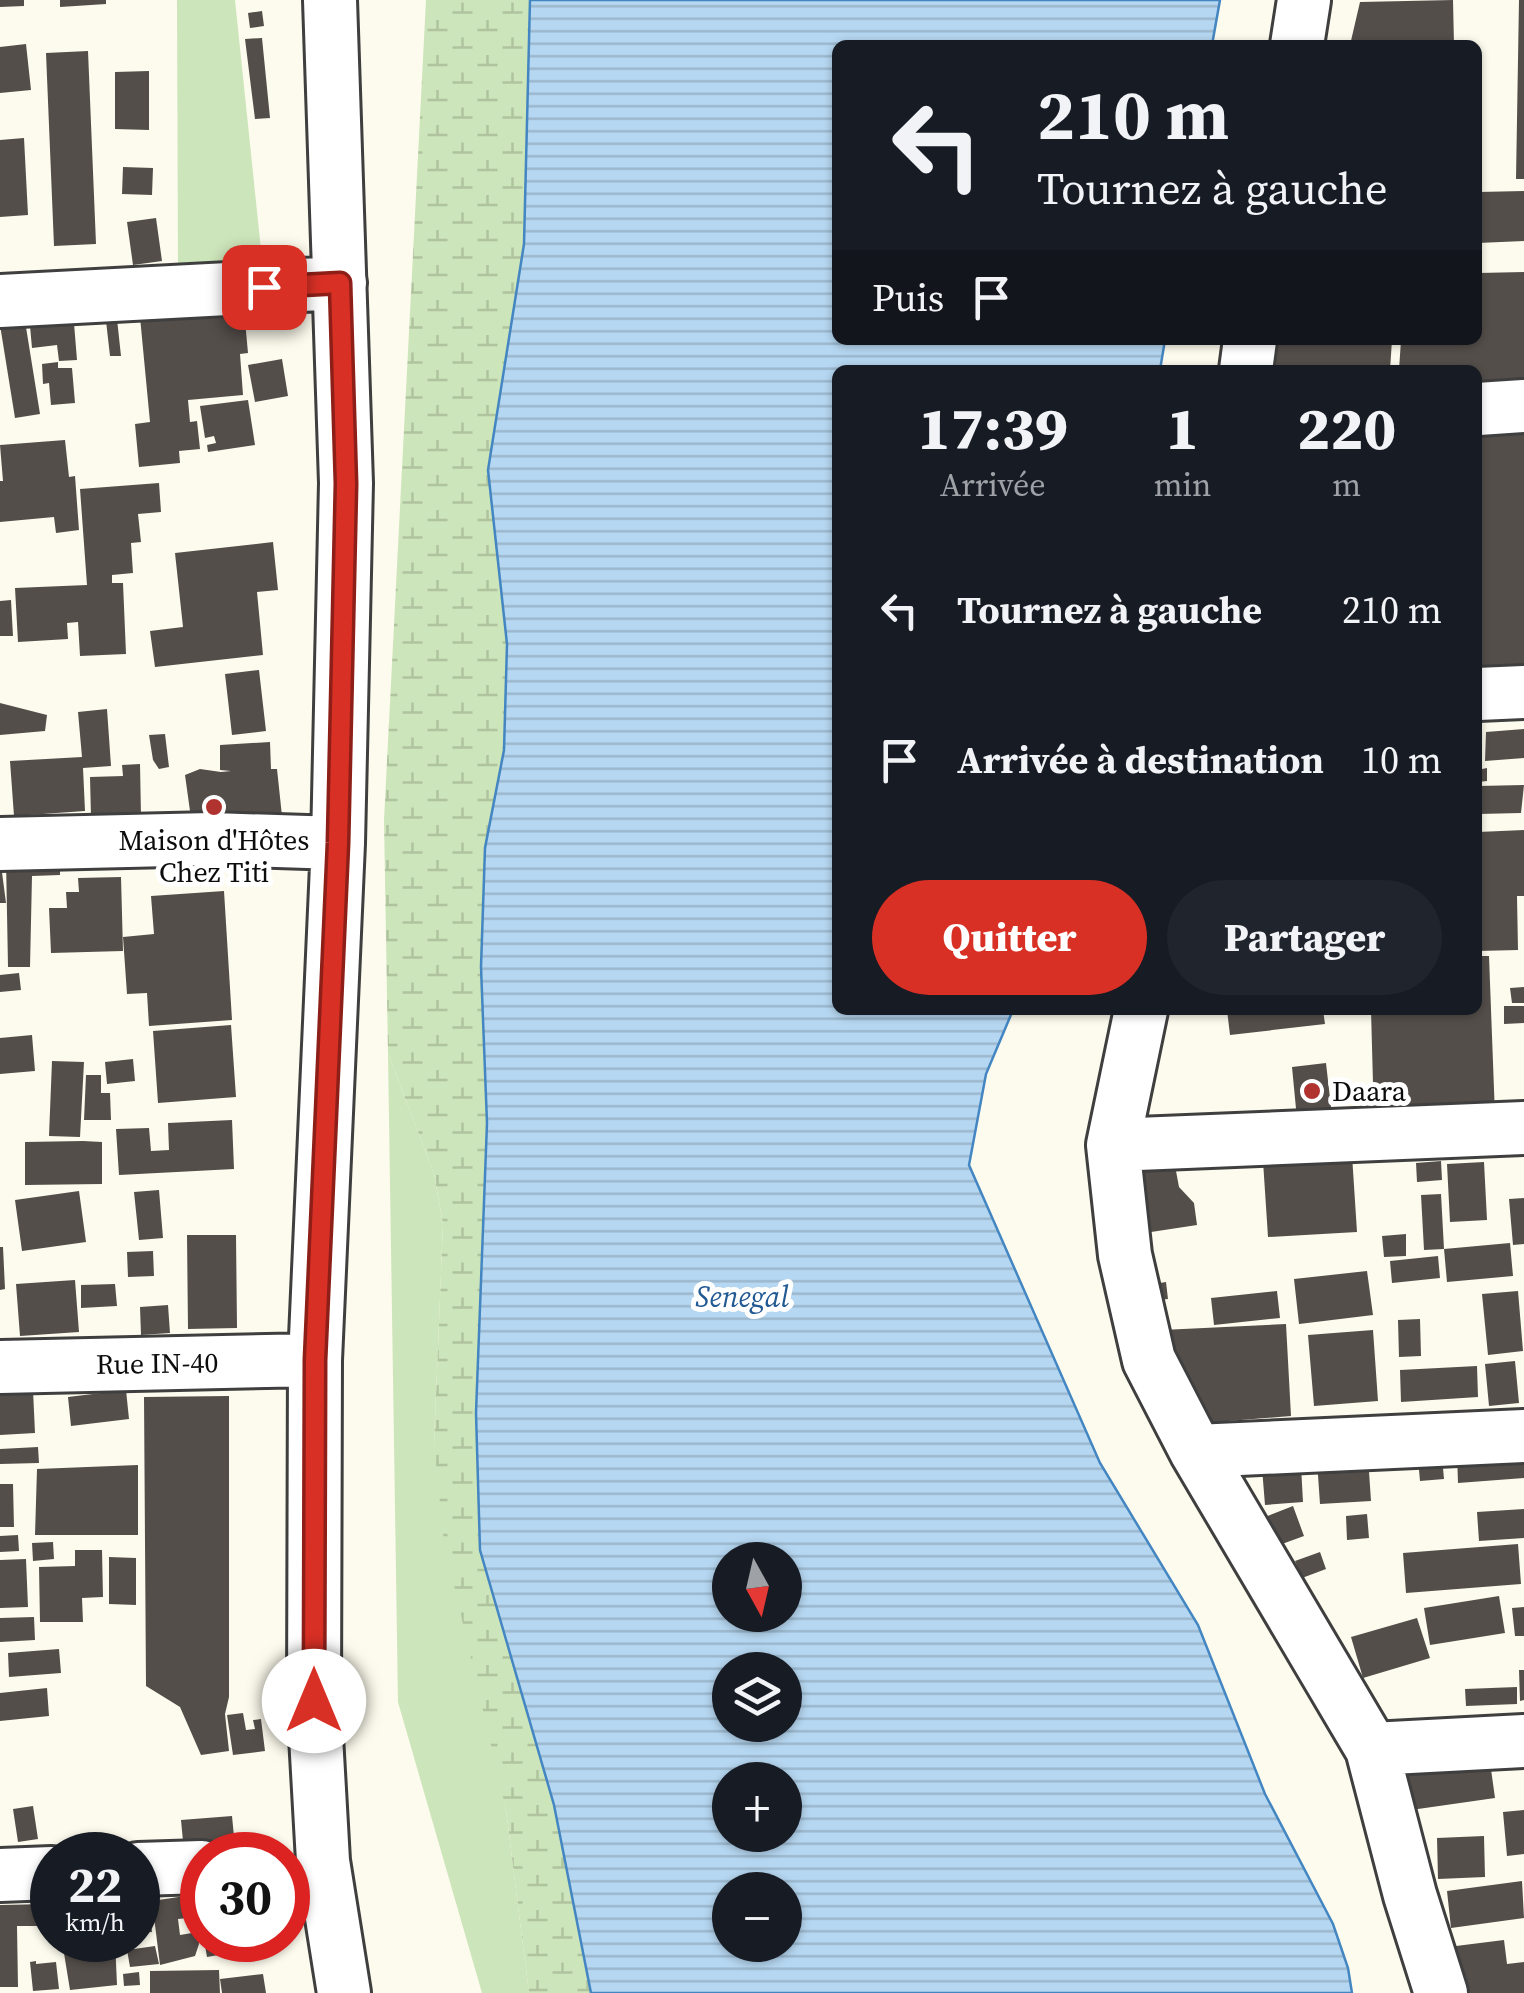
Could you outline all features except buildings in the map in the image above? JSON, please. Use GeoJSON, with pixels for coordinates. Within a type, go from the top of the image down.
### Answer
{"type":"FeatureCollection","features":[{"type":"Feature","properties":{"kind":"street"},"geometry":{"type":"LineString","coordinates":[[307,1832],[314,1701],[315,1360],[338,843],[346,484],[330,0]]}},
{"type":"Feature","properties":{"kind":"street"},"geometry":{"type":"LineString","coordinates":[[1298,40],[1304,0]]}},
{"type":"Feature","properties":{"kind":"street"},"geometry":{"type":"LineString","coordinates":[[0,301],[340,283]]}},
{"type":"Feature","properties":{"kind":"street"},"geometry":{"type":"LineString","coordinates":[[1482,409],[1524,406]]}},
{"type":"Feature","properties":{"kind":"street"},"geometry":{"type":"LineString","coordinates":[[1482,694],[1524,692]]}},
{"type":"Feature","properties":{"kind":"street"},"geometry":{"type":"LineString","coordinates":[[0,844],[212,839],[338,843]]}},
{"type":"Feature","properties":{"kind":"street"},"geometry":{"type":"LineString","coordinates":[[1140,1015],[1114,1145],[1124,1254],[1150,1360],[1196,1451],[1372,1750],[1410,1895],[1441,1993]]}},
{"type":"Feature","properties":{"kind":"street"},"geometry":{"type":"LineString","coordinates":[[1114,1145],[1524,1128]]}},
{"type":"Feature","properties":{"kind":"street","name":"Rue IN-40"},"geometry":{"type":"LineString","coordinates":[[0,1366],[315,1360]]}},
{"type":"Feature","properties":{"kind":"street"},"geometry":{"type":"LineString","coordinates":[[1196,1451],[1524,1436]]}},
{"type":"Feature","properties":{"kind":"street"},"geometry":{"type":"LineString","coordinates":[[1372,1750],[1524,1741]]}},
{"type":"Feature","properties":{"kind":"street"},"geometry":{"type":"LineString","coordinates":[[0,1875],[30,1874]]}},
{"type":"Feature","properties":{"kind":"street"},"geometry":{"type":"LineString","coordinates":[[310,1879],[344,1993]]}},
{"type":"Feature","properties":{"kind":"green space"},"geometry":{"type":"Polygon","coordinates":[[[177,0],[235,0],[263,269],[178,272],[177,0]]]}},
{"type":"Feature","properties":{"kind":"green space"},"geometry":{"type":"Polygon","coordinates":[[[426,0],[530,0],[524,244],[488,470],[507,644],[504,750],[485,848],[481,967],[487,1123],[554,1805],[591,1993],[529,1993],[506,1810],[444,1542],[434,1444],[443,1224],[434,1174],[388,1053],[384,820],[426,0]]]}},
{"type":"Feature","properties":{"kind":"green space"},"geometry":{"type":"Polygon","coordinates":[[[388,1053],[434,1174],[443,1224],[434,1444],[506,1810],[529,1993],[482,1993],[398,1702],[388,1053]]]}},
{"type":"Feature","properties":{"kind":"water","name":"Senegal"},"geometry":{"type":"Polygon","coordinates":[[[530,0],[1220,0],[1213,40],[832,40],[832,345],[1164,345],[1161,365],[832,365],[832,1015],[1011,1015],[986,1074],[969,1165],[1100,1463],[1198,1625],[1265,1794],[1333,1924],[1352,1993],[591,1993],[554,1805],[480,1550],[476,1413],[487,1123],[481,967],[485,848],[504,750],[507,644],[488,470],[524,244],[530,0]]]}},
{"type":"Feature","properties":{"kind":"place","name":"Maison d'Hôtes Chez Titi"},"geometry":{"type":"Point","coordinates":[214,807]}},
{"type":"Feature","properties":{"kind":"place","name":"Daara"},"geometry":{"type":"Point","coordinates":[1312,1091]}},
{"type":"Feature","properties":{"kind":"route"},"geometry":{"type":"LineString","coordinates":[[264,287],[340,283],[344,382],[346,484],[338,843],[315,1360],[314,1701]]}}]}
